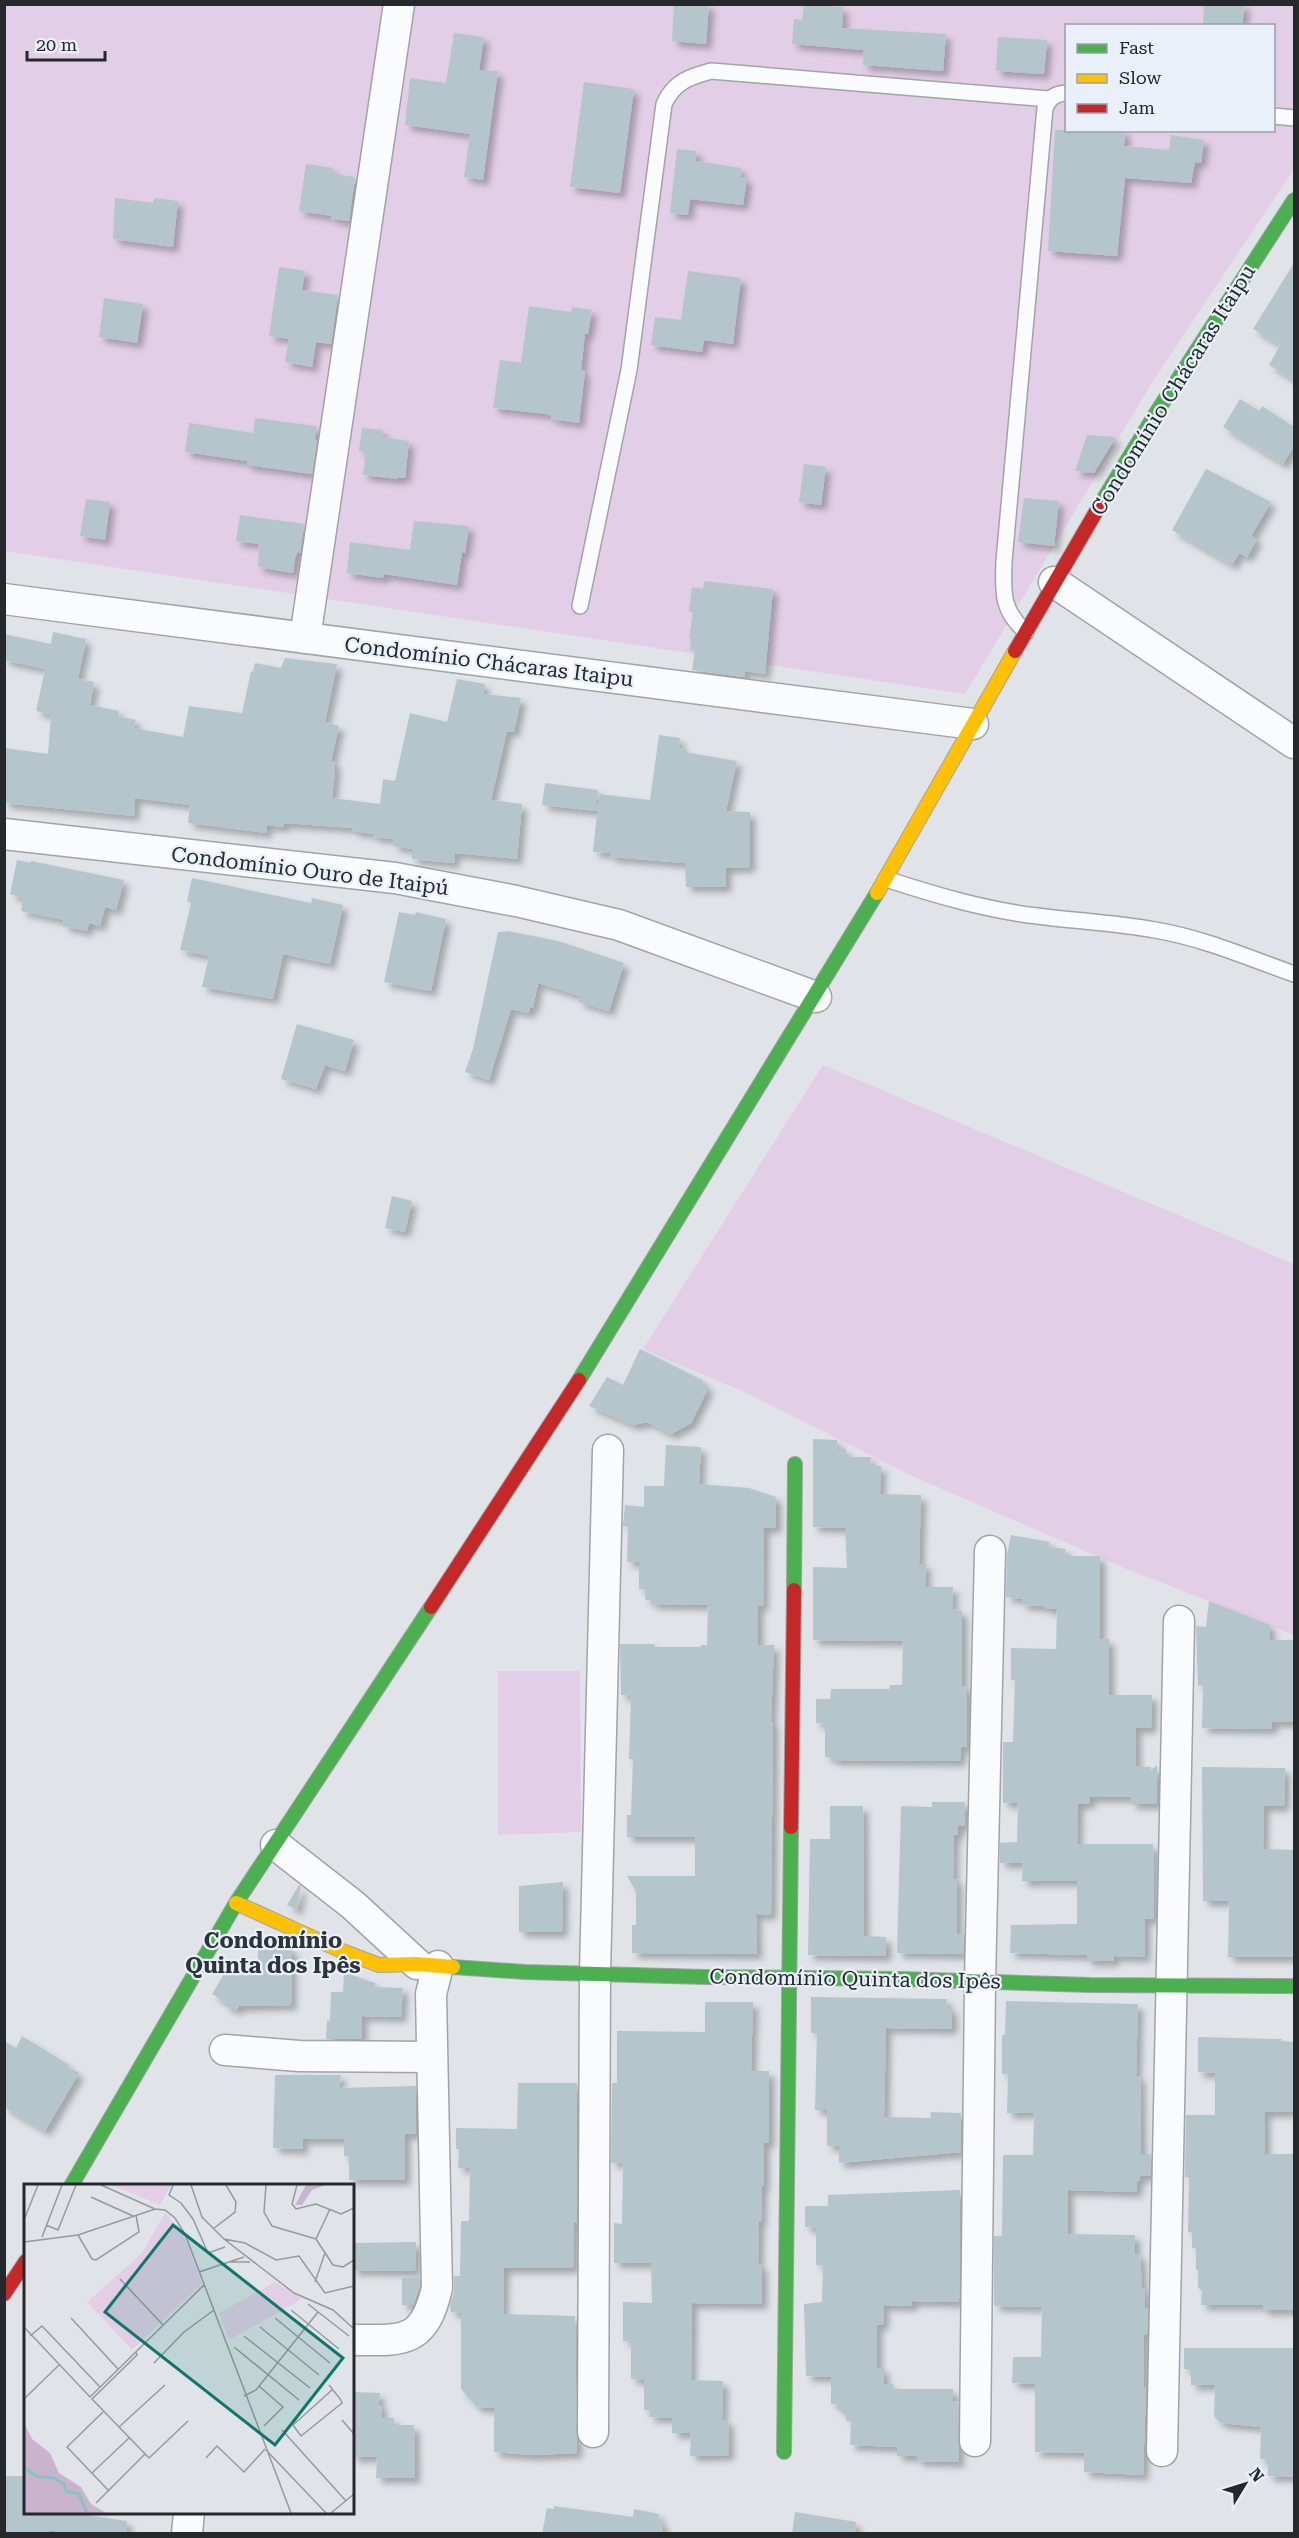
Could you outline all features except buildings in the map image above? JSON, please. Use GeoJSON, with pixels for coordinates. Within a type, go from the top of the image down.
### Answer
{"type":"FeatureCollection","features":[{"type":"Feature","properties":{"kind":"street"},"geometry":{"type":"LineString","coordinates":[[305,638],[399,4]]}},
{"type":"Feature","properties":{"kind":"street","name":"Condomínio Chácaras Itaipu"},"geometry":{"type":"LineString","coordinates":[[72,2184],[236,1903],[598,1352],[886,879],[1054,582],[1158,410],[1294,200]]}},
{"type":"Feature","properties":{"kind":"street"},"geometry":{"type":"LineString","coordinates":[[1054,582],[1294,743]]}},
{"type":"Feature","properties":{"kind":"street","name":"Condomínio Chácaras Itaipu"},"geometry":{"type":"LineString","coordinates":[[4,599],[974,724]]}},
{"type":"Feature","properties":{"kind":"street","name":"Condomínio Ouro de Itaipú"},"geometry":{"type":"LineString","coordinates":[[4,834],[395,878],[516,901],[619,925],[816,997]]}},
{"type":"Feature","properties":{"kind":"street"},"geometry":{"type":"LineString","coordinates":[[593,2432],[595,1973],[608,1450]]}},
{"type":"Feature","properties":{"kind":"street"},"geometry":{"type":"LineString","coordinates":[[784,2452],[795,1464]]}},
{"type":"Feature","properties":{"kind":"street"},"geometry":{"type":"LineString","coordinates":[[975,2440],[980,1982],[990,1551]]}},
{"type":"Feature","properties":{"kind":"street"},"geometry":{"type":"LineString","coordinates":[[1162,2451],[1179,1621]]}},
{"type":"Feature","properties":{"kind":"street"},"geometry":{"type":"LineString","coordinates":[[276,1845],[427,1965],[431,1994],[436,2289],[432,2309],[414,2334],[403,2339],[354,2340]]}},
{"type":"Feature","properties":{"kind":"street","name":"Condomínio Quinta dos Ipês"},"geometry":{"type":"LineString","coordinates":[[236,1903],[342,1951],[379,1965],[427,1965],[525,1972],[1294,1986]]}},
{"type":"Feature","properties":{"kind":"street"},"geometry":{"type":"LineString","coordinates":[[225,2050],[299,2056],[431,2057]]}},
{"type":"Feature","properties":{"kind":"street"},"geometry":{"type":"LineString","coordinates":[[4,2294],[24,2264]]}},
{"type":"Feature","properties":{"kind":"street"},"geometry":{"type":"LineString","coordinates":[[187,2534],[189,2514]]}},
{"type":"Feature","properties":{"kind":"lane"},"geometry":{"type":"LineString","coordinates":[[580,606],[629,370],[664,104],[669,92],[679,82],[711,71],[1049,99],[1065,93]]}},
{"type":"Feature","properties":{"kind":"lane"},"geometry":{"type":"LineString","coordinates":[[1026,632],[1014,621],[1007,610],[1003,590],[1004,561],[1042,137],[1045,108],[1049,99]]}},
{"type":"Feature","properties":{"kind":"lane"},"geometry":{"type":"LineString","coordinates":[[1275,116],[1294,118]]}},
{"type":"Feature","properties":{"kind":"lane"},"geometry":{"type":"LineString","coordinates":[[886,879],[956,900],[1036,916],[1098,921],[1194,938],[1294,974]]}},
{"type":"Feature","properties":{"kind":"shaded area"},"geometry":{"type":"Polygon","coordinates":[[[4,5],[1294,5],[1294,169],[1150,386],[965,694],[5,551],[4,5]]]}},
{"type":"Feature","properties":{"kind":"shaded area"},"geometry":{"type":"Polygon","coordinates":[[[823,1065],[1294,1264],[1294,1635],[1124,1568],[912,1476],[740,1390],[643,1349],[823,1065]]]}},
{"type":"Feature","properties":{"kind":"shaded area"},"geometry":{"type":"Polygon","coordinates":[[[498,1671],[580,1671],[581,1832],[498,1835],[498,1671]]]}},
{"type":"Feature","properties":{"kind":"traffic: fast"},"geometry":{"type":"LineString","coordinates":[[1100,505],[1158,410],[1294,200]]}},
{"type":"Feature","properties":{"kind":"traffic: fast"},"geometry":{"type":"LineString","coordinates":[[579,1380],[877,893]]}},
{"type":"Feature","properties":{"kind":"traffic: fast"},"geometry":{"type":"LineString","coordinates":[[794,1590],[795,1464]]}},
{"type":"Feature","properties":{"kind":"traffic: fast"},"geometry":{"type":"LineString","coordinates":[[72,2184],[236,1903],[431,1607]]}},
{"type":"Feature","properties":{"kind":"traffic: fast"},"geometry":{"type":"LineString","coordinates":[[784,2452],[791,1827]]}},
{"type":"Feature","properties":{"kind":"traffic: fast"},"geometry":{"type":"LineString","coordinates":[[453,1967],[525,1972],[705,1977],[901,1979],[1090,1985],[1294,1986]]}},
{"type":"Feature","properties":{"kind":"traffic: slow"},"geometry":{"type":"LineString","coordinates":[[877,893],[1015,651]]}},
{"type":"Feature","properties":{"kind":"traffic: slow"},"geometry":{"type":"LineString","coordinates":[[236,1903],[342,1951],[379,1965],[417,1964],[453,1967]]}},
{"type":"Feature","properties":{"kind":"traffic: jam"},"geometry":{"type":"LineString","coordinates":[[1015,651],[1100,505]]}},
{"type":"Feature","properties":{"kind":"traffic: jam"},"geometry":{"type":"LineString","coordinates":[[431,1607],[579,1380]]}},
{"type":"Feature","properties":{"kind":"traffic: jam"},"geometry":{"type":"LineString","coordinates":[[791,1827],[794,1590]]}},
{"type":"Feature","properties":{"kind":"traffic: jam"},"geometry":{"type":"LineString","coordinates":[[4,2294],[24,2264]]}},
{"type":"Feature","properties":{"kind":"district","name":"Condomínio Quinta dos Ipês"},"geometry":{"type":"Point","coordinates":[273,1952]}}]}
